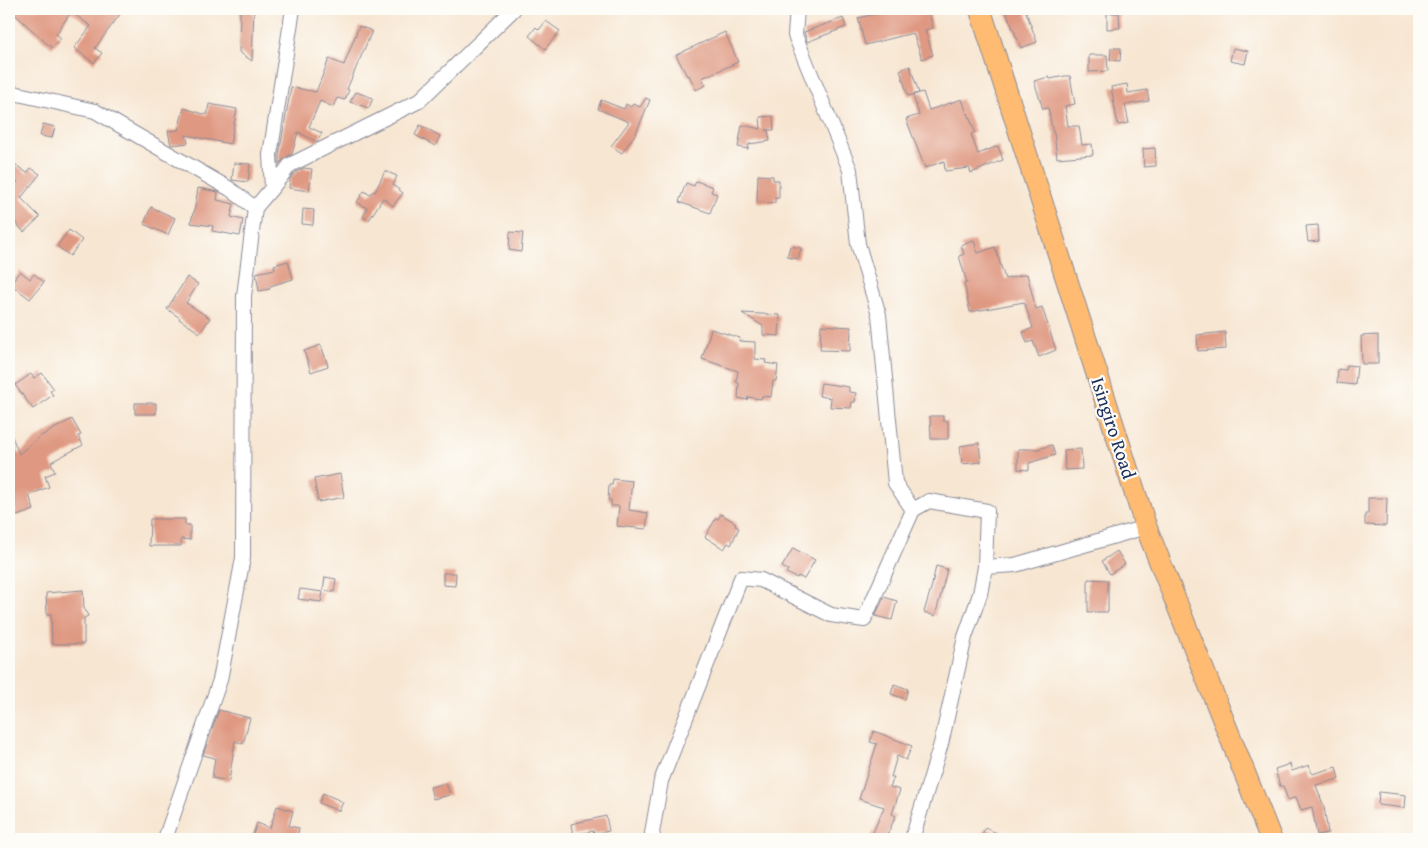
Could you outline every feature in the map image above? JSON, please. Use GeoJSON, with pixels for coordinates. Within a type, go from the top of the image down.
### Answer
{"type":"FeatureCollection","features":[{"type":"Feature","properties":{"kind":"main road","name":"Isingiro Road"},"geometry":{"type":"LineString","coordinates":[[980,9],[1146,527],[1271,839]]}},
{"type":"Feature","properties":{"kind":"street"},"geometry":{"type":"LineString","coordinates":[[272,188],[270,155],[294,9]]}},
{"type":"Feature","properties":{"kind":"street"},"geometry":{"type":"LineString","coordinates":[[165,839],[220,680],[243,558],[244,296],[255,208],[290,166],[419,101],[514,9]]}},
{"type":"Feature","properties":{"kind":"street"},"geometry":{"type":"LineString","coordinates":[[797,9],[795,35],[850,170],[858,244],[879,315],[895,483],[913,510]]}},
{"type":"Feature","properties":{"kind":"street"},"geometry":{"type":"LineString","coordinates":[[9,92],[95,111],[230,189],[255,208]]}},
{"type":"Feature","properties":{"kind":"street"},"geometry":{"type":"LineString","coordinates":[[654,839],[652,834],[661,781],[741,578],[760,580],[831,615],[864,620],[913,510],[929,501],[987,512],[985,567],[980,594],[965,636],[941,744],[912,839]]}},
{"type":"Feature","properties":{"kind":"street"},"geometry":{"type":"LineString","coordinates":[[985,567],[1015,565],[1146,527]]}},
{"type":"Feature","properties":{"kind":"building"},"geometry":{"type":"Polygon","coordinates":[[[9,9],[124,9],[95,48],[102,53],[94,63],[74,48],[91,26],[71,12],[56,34],[61,38],[52,48],[9,9]]]}},
{"type":"Feature","properties":{"kind":"building"},"geometry":{"type":"Polygon","coordinates":[[[240,9],[254,9],[252,61],[239,52],[240,9]]]}},
{"type":"Feature","properties":{"kind":"building"},"geometry":{"type":"Polygon","coordinates":[[[896,9],[920,9],[921,14],[929,12],[933,28],[925,30],[933,55],[922,59],[913,33],[865,45],[858,18],[896,9]]]}},
{"type":"Feature","properties":{"kind":"building"},"geometry":{"type":"Polygon","coordinates":[[[1005,9],[1025,9],[1037,42],[1021,48],[1005,9]]]}},
{"type":"Feature","properties":{"kind":"building"},"geometry":{"type":"Polygon","coordinates":[[[1107,13],[1119,13],[1120,28],[1107,29],[1107,13]]]}},
{"type":"Feature","properties":{"kind":"building"},"geometry":{"type":"Polygon","coordinates":[[[843,18],[846,27],[807,42],[804,32],[843,18]]]}},
{"type":"Feature","properties":{"kind":"building"},"geometry":{"type":"Polygon","coordinates":[[[546,21],[560,31],[545,49],[529,36],[536,27],[539,30],[546,21]]]}},
{"type":"Feature","properties":{"kind":"building"},"geometry":{"type":"Polygon","coordinates":[[[359,26],[372,31],[347,89],[349,90],[345,100],[337,98],[333,107],[320,101],[309,127],[322,133],[317,142],[298,132],[292,154],[279,164],[291,87],[316,92],[329,59],[344,65],[359,26]]]}},
{"type":"Feature","properties":{"kind":"building"},"geometry":{"type":"Polygon","coordinates":[[[725,32],[738,62],[702,78],[706,85],[696,90],[676,55],[725,32]]]}},
{"type":"Feature","properties":{"kind":"building"},"geometry":{"type":"Polygon","coordinates":[[[1111,48],[1121,48],[1120,61],[1110,60],[1111,48]]]}},
{"type":"Feature","properties":{"kind":"building"},"geometry":{"type":"Polygon","coordinates":[[[1233,48],[1248,51],[1245,64],[1230,61],[1233,48]]]}},
{"type":"Feature","properties":{"kind":"building"},"geometry":{"type":"Polygon","coordinates":[[[1089,55],[1107,55],[1108,71],[1089,72],[1089,55]]]}},
{"type":"Feature","properties":{"kind":"building"},"geometry":{"type":"Polygon","coordinates":[[[910,66],[919,93],[908,96],[900,70],[910,66]]]}},
{"type":"Feature","properties":{"kind":"building"},"geometry":{"type":"Polygon","coordinates":[[[1070,76],[1075,104],[1065,106],[1068,126],[1079,126],[1082,145],[1092,144],[1093,155],[1057,158],[1048,108],[1043,109],[1034,81],[1049,77],[1050,79],[1070,76]]]}},
{"type":"Feature","properties":{"kind":"building"},"geometry":{"type":"Polygon","coordinates":[[[1127,84],[1128,93],[1147,90],[1149,101],[1125,105],[1129,123],[1118,125],[1111,87],[1127,84]]]}},
{"type":"Feature","properties":{"kind":"building"},"geometry":{"type":"Polygon","coordinates":[[[356,92],[373,98],[369,108],[350,102],[356,92]]]}},
{"type":"Feature","properties":{"kind":"building"},"geometry":{"type":"Polygon","coordinates":[[[923,92],[929,110],[962,99],[975,132],[971,134],[978,154],[998,146],[1003,160],[971,173],[969,168],[945,171],[944,161],[925,168],[906,119],[919,115],[913,95],[923,92]]]}},
{"type":"Feature","properties":{"kind":"building"},"geometry":{"type":"Polygon","coordinates":[[[646,98],[650,100],[636,133],[622,153],[611,146],[629,122],[598,109],[601,100],[624,109],[626,104],[631,107],[633,104],[640,107],[646,98]]]}},
{"type":"Feature","properties":{"kind":"building"},"geometry":{"type":"Polygon","coordinates":[[[209,104],[237,109],[230,144],[186,135],[188,143],[171,145],[168,131],[178,130],[184,108],[207,115],[209,104]]]}},
{"type":"Feature","properties":{"kind":"building"},"geometry":{"type":"Polygon","coordinates":[[[773,116],[774,130],[766,130],[768,131],[770,141],[749,144],[748,149],[738,147],[742,125],[761,129],[760,117],[773,116]]]}},
{"type":"Feature","properties":{"kind":"building"},"geometry":{"type":"Polygon","coordinates":[[[43,124],[55,127],[52,138],[40,136],[43,124]]]}},
{"type":"Feature","properties":{"kind":"building"},"geometry":{"type":"Polygon","coordinates":[[[420,125],[440,136],[435,146],[415,135],[420,125]]]}},
{"type":"Feature","properties":{"kind":"building"},"geometry":{"type":"Polygon","coordinates":[[[1155,148],[1156,166],[1144,167],[1143,149],[1155,148]]]}},
{"type":"Feature","properties":{"kind":"building"},"geometry":{"type":"Polygon","coordinates":[[[9,160],[27,173],[31,168],[40,174],[21,198],[40,217],[24,232],[9,216],[9,189],[18,182],[9,176],[9,160]]]}},
{"type":"Feature","properties":{"kind":"building"},"geometry":{"type":"Polygon","coordinates":[[[234,163],[250,164],[248,182],[232,180],[234,163]]]}},
{"type":"Feature","properties":{"kind":"building"},"geometry":{"type":"Polygon","coordinates":[[[304,168],[312,169],[309,191],[289,188],[290,179],[296,172],[304,168]]]}},
{"type":"Feature","properties":{"kind":"building"},"geometry":{"type":"Polygon","coordinates":[[[385,171],[397,176],[393,185],[403,193],[393,206],[383,198],[369,220],[363,217],[367,208],[357,202],[364,191],[370,195],[373,191],[375,192],[385,171]]]}},
{"type":"Feature","properties":{"kind":"building"},"geometry":{"type":"Polygon","coordinates":[[[758,175],[773,176],[773,180],[779,180],[779,198],[775,198],[775,203],[757,202],[758,175]]]}},
{"type":"Feature","properties":{"kind":"building"},"geometry":{"type":"Polygon","coordinates":[[[696,181],[713,187],[711,192],[717,194],[710,213],[679,202],[686,183],[694,186],[696,181]]]}},
{"type":"Feature","properties":{"kind":"building"},"geometry":{"type":"Polygon","coordinates":[[[198,188],[218,192],[217,200],[234,204],[231,217],[243,220],[240,236],[212,231],[213,226],[191,223],[198,188]]]}},
{"type":"Feature","properties":{"kind":"building"},"geometry":{"type":"Polygon","coordinates":[[[151,207],[175,218],[168,235],[144,224],[151,207]]]}},
{"type":"Feature","properties":{"kind":"building"},"geometry":{"type":"Polygon","coordinates":[[[303,209],[314,210],[313,225],[302,224],[303,209]]]}},
{"type":"Feature","properties":{"kind":"building"},"geometry":{"type":"Polygon","coordinates":[[[1318,225],[1319,241],[1308,242],[1306,226],[1318,225]]]}},
{"type":"Feature","properties":{"kind":"building"},"geometry":{"type":"Polygon","coordinates":[[[69,230],[82,240],[70,256],[57,246],[69,230]]]}},
{"type":"Feature","properties":{"kind":"building"},"geometry":{"type":"Polygon","coordinates":[[[510,232],[523,233],[521,252],[509,250],[510,232]]]}},
{"type":"Feature","properties":{"kind":"building"},"geometry":{"type":"Polygon","coordinates":[[[974,241],[978,253],[995,247],[1005,279],[1027,274],[1036,309],[1042,307],[1056,350],[1039,357],[1033,341],[1027,343],[1023,332],[1033,328],[1024,302],[970,312],[964,283],[967,283],[959,256],[964,254],[961,245],[974,241]]]}},
{"type":"Feature","properties":{"kind":"building"},"geometry":{"type":"Polygon","coordinates":[[[790,246],[801,248],[798,259],[787,257],[790,246]]]}},
{"type":"Feature","properties":{"kind":"building"},"geometry":{"type":"Polygon","coordinates":[[[288,261],[293,279],[270,286],[270,289],[259,291],[256,273],[275,269],[274,265],[288,261]]]}},
{"type":"Feature","properties":{"kind":"building"},"geometry":{"type":"Polygon","coordinates":[[[20,271],[30,279],[34,274],[44,282],[30,299],[10,284],[20,271]]]}},
{"type":"Feature","properties":{"kind":"building"},"geometry":{"type":"Polygon","coordinates":[[[187,277],[198,284],[186,303],[210,318],[200,333],[167,309],[187,277]]]}},
{"type":"Feature","properties":{"kind":"building"},"geometry":{"type":"Polygon","coordinates":[[[742,313],[780,315],[779,336],[763,335],[763,326],[742,313]]]}},
{"type":"Feature","properties":{"kind":"building"},"geometry":{"type":"Polygon","coordinates":[[[821,325],[851,327],[850,351],[820,350],[821,325]]]}},
{"type":"Feature","properties":{"kind":"building"},"geometry":{"type":"Polygon","coordinates":[[[711,329],[740,338],[739,341],[755,342],[755,359],[766,360],[765,363],[778,365],[771,397],[762,396],[761,399],[748,397],[747,400],[738,398],[739,383],[736,382],[738,371],[702,359],[711,329]]]}},
{"type":"Feature","properties":{"kind":"building"},"geometry":{"type":"Polygon","coordinates":[[[1225,332],[1226,349],[1198,351],[1197,335],[1225,332]]]}},
{"type":"Feature","properties":{"kind":"building"},"geometry":{"type":"Polygon","coordinates":[[[1378,335],[1378,364],[1362,364],[1361,336],[1378,335]]]}},
{"type":"Feature","properties":{"kind":"building"},"geometry":{"type":"Polygon","coordinates":[[[321,345],[328,366],[311,372],[304,351],[321,345]]]}},
{"type":"Feature","properties":{"kind":"building"},"geometry":{"type":"Polygon","coordinates":[[[1347,365],[1357,366],[1355,385],[1337,383],[1338,369],[1346,370],[1347,365]]]}},
{"type":"Feature","properties":{"kind":"building"},"geometry":{"type":"Polygon","coordinates":[[[42,373],[54,389],[50,391],[53,395],[33,409],[15,385],[31,374],[34,378],[42,373]]]}},
{"type":"Feature","properties":{"kind":"building"},"geometry":{"type":"Polygon","coordinates":[[[821,383],[849,387],[849,392],[856,393],[855,402],[852,402],[851,408],[830,407],[831,398],[819,396],[821,383]]]}},
{"type":"Feature","properties":{"kind":"building"},"geometry":{"type":"Polygon","coordinates":[[[135,403],[156,403],[156,414],[135,414],[135,403]]]}},
{"type":"Feature","properties":{"kind":"building"},"geometry":{"type":"Polygon","coordinates":[[[930,416],[943,416],[943,421],[948,421],[948,439],[931,439],[930,416]]]}},
{"type":"Feature","properties":{"kind":"building"},"geometry":{"type":"Polygon","coordinates":[[[72,419],[81,435],[78,436],[83,445],[51,462],[55,472],[45,476],[49,487],[29,495],[34,510],[17,516],[9,490],[9,429],[19,454],[39,437],[72,419]]]}},
{"type":"Feature","properties":{"kind":"building"},"geometry":{"type":"Polygon","coordinates":[[[979,443],[981,462],[962,464],[960,446],[979,443]]]}},
{"type":"Feature","properties":{"kind":"building"},"geometry":{"type":"Polygon","coordinates":[[[1052,445],[1055,455],[1029,463],[1029,470],[1018,469],[1018,449],[1038,449],[1052,445]]]}},
{"type":"Feature","properties":{"kind":"building"},"geometry":{"type":"Polygon","coordinates":[[[1081,449],[1082,469],[1065,470],[1064,450],[1081,449]]]}},
{"type":"Feature","properties":{"kind":"building"},"geometry":{"type":"Polygon","coordinates":[[[340,474],[344,497],[318,502],[314,479],[340,474]]]}},
{"type":"Feature","properties":{"kind":"building"},"geometry":{"type":"Polygon","coordinates":[[[613,479],[632,481],[629,510],[648,513],[646,529],[617,526],[619,506],[611,506],[611,500],[608,500],[609,485],[612,485],[613,479]]]}},
{"type":"Feature","properties":{"kind":"building"},"geometry":{"type":"Polygon","coordinates":[[[1368,498],[1387,498],[1386,526],[1365,525],[1365,514],[1368,514],[1368,498]]]}},
{"type":"Feature","properties":{"kind":"building"},"geometry":{"type":"Polygon","coordinates":[[[721,514],[736,523],[735,526],[739,528],[731,545],[728,543],[724,549],[705,537],[716,518],[718,519],[721,514]]]}},
{"type":"Feature","properties":{"kind":"building"},"geometry":{"type":"Polygon","coordinates":[[[150,519],[185,519],[185,525],[190,525],[190,540],[181,539],[181,546],[149,546],[150,519]]]}},
{"type":"Feature","properties":{"kind":"building"},"geometry":{"type":"Polygon","coordinates":[[[793,548],[815,560],[804,579],[786,573],[788,570],[782,567],[793,548]]]}},
{"type":"Feature","properties":{"kind":"building"},"geometry":{"type":"Polygon","coordinates":[[[1117,551],[1125,564],[1110,574],[1102,561],[1117,551]]]}},
{"type":"Feature","properties":{"kind":"building"},"geometry":{"type":"Polygon","coordinates":[[[936,566],[947,569],[935,616],[924,612],[936,566]]]}},
{"type":"Feature","properties":{"kind":"building"},"geometry":{"type":"Polygon","coordinates":[[[443,573],[456,573],[455,586],[443,585],[443,573]]]}},
{"type":"Feature","properties":{"kind":"building"},"geometry":{"type":"Polygon","coordinates":[[[325,577],[336,579],[334,592],[323,590],[325,577]]]}},
{"type":"Feature","properties":{"kind":"building"},"geometry":{"type":"Polygon","coordinates":[[[1088,579],[1108,580],[1108,612],[1088,612],[1088,579]]]}},
{"type":"Feature","properties":{"kind":"building"},"geometry":{"type":"Polygon","coordinates":[[[300,589],[323,592],[321,602],[298,599],[300,589]]]}},
{"type":"Feature","properties":{"kind":"building"},"geometry":{"type":"Polygon","coordinates":[[[83,590],[84,608],[88,616],[84,618],[84,644],[52,644],[51,614],[47,614],[46,593],[83,590]]]}},
{"type":"Feature","properties":{"kind":"building"},"geometry":{"type":"Polygon","coordinates":[[[884,597],[897,601],[892,620],[875,616],[884,597]]]}},
{"type":"Feature","properties":{"kind":"building"},"geometry":{"type":"Polygon","coordinates":[[[894,684],[908,689],[905,699],[891,694],[894,684]]]}},
{"type":"Feature","properties":{"kind":"building"},"geometry":{"type":"Polygon","coordinates":[[[219,710],[250,718],[243,744],[235,741],[229,781],[212,778],[215,758],[203,755],[219,710]]]}},
{"type":"Feature","properties":{"kind":"building"},"geometry":{"type":"Polygon","coordinates":[[[874,731],[912,746],[906,760],[897,756],[891,777],[894,777],[890,787],[900,790],[892,814],[896,816],[885,839],[871,837],[884,807],[859,799],[877,744],[870,742],[874,731]]]}},
{"type":"Feature","properties":{"kind":"building"},"geometry":{"type":"Polygon","coordinates":[[[1290,764],[1292,771],[1309,765],[1312,774],[1336,767],[1339,779],[1316,785],[1324,807],[1328,833],[1317,835],[1312,807],[1301,810],[1296,797],[1288,800],[1283,786],[1280,786],[1275,769],[1290,764]]]}},
{"type":"Feature","properties":{"kind":"building"},"geometry":{"type":"Polygon","coordinates":[[[446,783],[450,795],[433,799],[430,787],[446,783]]]}},
{"type":"Feature","properties":{"kind":"building"},"geometry":{"type":"Polygon","coordinates":[[[1379,792],[1406,795],[1405,808],[1378,805],[1379,792]]]}},
{"type":"Feature","properties":{"kind":"building"},"geometry":{"type":"Polygon","coordinates":[[[323,793],[343,802],[339,811],[319,803],[323,793]]]}},
{"type":"Feature","properties":{"kind":"building"},"geometry":{"type":"Polygon","coordinates":[[[277,806],[293,811],[289,826],[299,828],[297,839],[258,839],[252,837],[257,823],[270,828],[277,806]]]}},
{"type":"Feature","properties":{"kind":"building"},"geometry":{"type":"Polygon","coordinates":[[[606,816],[609,831],[594,834],[593,831],[573,835],[571,824],[606,816]]]}},
{"type":"Feature","properties":{"kind":"building"},"geometry":{"type":"Polygon","coordinates":[[[985,828],[1012,839],[980,839],[985,828]]]}}]}
